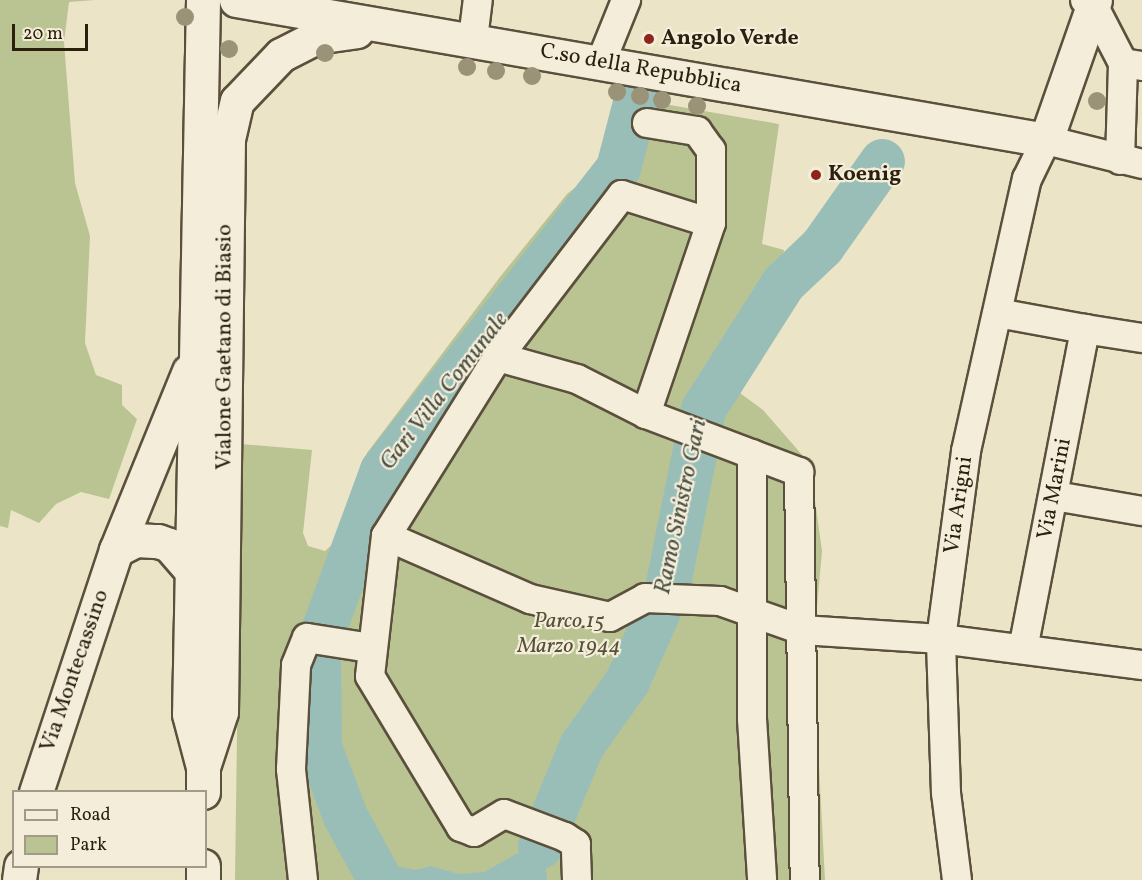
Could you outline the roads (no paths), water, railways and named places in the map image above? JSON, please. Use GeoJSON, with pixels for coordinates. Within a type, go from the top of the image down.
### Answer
{"type":"FeatureCollection","features":[{"type":"Feature","properties":{"kind":"street","name":"Vialone Gaetano di Biasio"},"geometry":{"type":"LineString","coordinates":[[195,357],[202,0]]}},
{"type":"Feature","properties":{"kind":"street","name":"C.so della Repubblica"},"geometry":{"type":"LineString","coordinates":[[236,0],[387,30],[473,39],[1046,140]]}},
{"type":"Feature","properties":{"kind":"street"},"geometry":{"type":"LineString","coordinates":[[473,39],[478,0]]}},
{"type":"Feature","properties":{"kind":"street"},"geometry":{"type":"LineString","coordinates":[[601,62],[626,0]]}},
{"type":"Feature","properties":{"kind":"street"},"geometry":{"type":"LineString","coordinates":[[1091,2],[1133,64],[1131,162],[1046,140],[1091,2]]}},
{"type":"Feature","properties":{"kind":"street","name":"Vialone Gaetano di Biasio"},"geometry":{"type":"LineString","coordinates":[[203,779],[221,711],[227,409],[224,270],[228,139],[237,101],[281,55],[316,37],[387,30]]}},
{"type":"Feature","properties":{"kind":"street"},"geometry":{"type":"LineString","coordinates":[[646,414],[711,223],[711,150],[697,131],[647,123]]}},
{"type":"Feature","properties":{"kind":"street","name":"Via Arigni"},"geometry":{"type":"LineString","coordinates":[[957,880],[946,793],[941,639],[966,451],[1028,179],[1046,140]]}},
{"type":"Feature","properties":{"kind":"street"},"geometry":{"type":"LineString","coordinates":[[577,880],[576,843],[565,837],[504,814],[474,832],[461,827],[370,676],[359,646],[386,536],[498,357],[622,195],[711,223]]}},
{"type":"Feature","properties":{"kind":"street","name":"Via Montecassino"},"geometry":{"type":"LineString","coordinates":[[37,790],[116,550],[185,400],[195,357],[224,270]]}},
{"type":"Feature","properties":{"kind":"street"},"geometry":{"type":"LineString","coordinates":[[998,313],[1142,338]]}},
{"type":"Feature","properties":{"kind":"street","name":"Via Marini"},"geometry":{"type":"LineString","coordinates":[[1023,649],[1055,496],[1085,329]]}},
{"type":"Feature","properties":{"kind":"street"},"geometry":{"type":"LineString","coordinates":[[498,357],[577,379],[646,414],[799,472],[805,880]]}},
{"type":"Feature","properties":{"kind":"street","name":"Vialone Gaetano di Biasio"},"geometry":{"type":"LineString","coordinates":[[185,400],[194,574],[189,714],[203,779]]}},
{"type":"Feature","properties":{"kind":"street"},"geometry":{"type":"LineString","coordinates":[[185,400],[227,409]]}},
{"type":"Feature","properties":{"kind":"street"},"geometry":{"type":"LineString","coordinates":[[752,454],[750,610],[762,880]]}},
{"type":"Feature","properties":{"kind":"street"},"geometry":{"type":"LineString","coordinates":[[1055,496],[1142,511]]}},
{"type":"Feature","properties":{"kind":"street"},"geometry":{"type":"LineString","coordinates":[[386,536],[530,599],[610,617],[645,598],[685,602],[720,601],[802,630],[941,639],[1142,665]]}},
{"type":"Feature","properties":{"kind":"street"},"geometry":{"type":"LineString","coordinates":[[116,550],[136,540],[158,541],[169,545],[194,574]]}},
{"type":"Feature","properties":{"kind":"street"},"geometry":{"type":"LineString","coordinates":[[303,880],[290,715],[296,665],[307,638],[359,646]]}},
{"type":"Feature","properties":{"kind":"water"},"geometry":{"type":"Polygon","coordinates":[[[534,844],[545,857],[547,880],[358,880],[370,866],[381,863],[416,870],[431,866],[459,874],[484,872],[534,844]]]}},
{"type":"Feature","properties":{"kind":"waterway","name":"Gari Villa Comunale"},"geometry":{"type":"LineString","coordinates":[[380,880],[345,816],[319,747],[318,644],[382,470],[618,168],[636,99]]}},
{"type":"Feature","properties":{"kind":"waterway","name":"Ramo Sinistro Gari"},"geometry":{"type":"LineString","coordinates":[[540,846],[581,746],[627,681],[666,593],[703,409],[783,283],[822,246],[882,161]]}},
{"type":"Feature","properties":{"kind":"place","name":"Angolo Verde"},"geometry":{"type":"Point","coordinates":[649,39]}},
{"type":"Feature","properties":{"kind":"place","name":"Koenig"},"geometry":{"type":"Point","coordinates":[816,175]}},
{"type":"Feature","properties":{"kind":"park label","name":"Parco 15 Marzo 1944"},"geometry":{"type":"Point","coordinates":[569,634]}}]}
